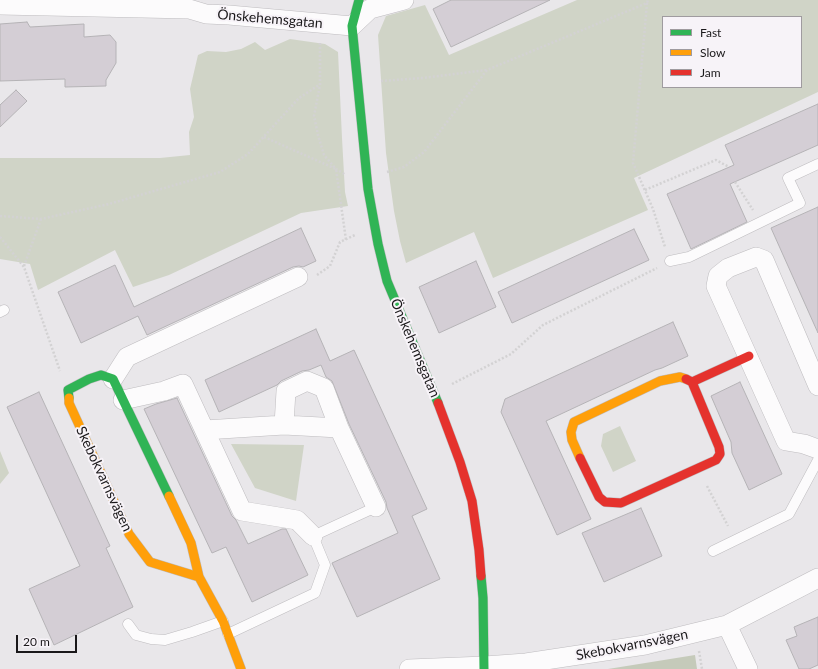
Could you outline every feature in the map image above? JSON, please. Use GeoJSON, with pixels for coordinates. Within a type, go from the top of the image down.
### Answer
{"type":"FeatureCollection","features":[{"type":"Feature","properties":{"kind":"street","name":"Önskehemsgatan"},"geometry":{"type":"LineString","coordinates":[[359,0],[352,26],[367,178],[378,244],[387,281],[401,318],[434,393],[460,462],[472,500],[479,550],[483,598],[484,668]]}},
{"type":"Feature","properties":{"kind":"street"},"geometry":{"type":"LineString","coordinates":[[352,26],[370,9],[391,2],[404,0]]}},
{"type":"Feature","properties":{"kind":"street","name":"Önskehemsgatan"},"geometry":{"type":"LineString","coordinates":[[0,5],[189,4],[206,14],[352,26]]}},
{"type":"Feature","properties":{"kind":"street"},"geometry":{"type":"LineString","coordinates":[[818,386],[764,260],[756,258],[728,268],[718,276],[716,286],[749,356],[786,441],[818,448]]}},
{"type":"Feature","properties":{"kind":"street"},"geometry":{"type":"LineString","coordinates":[[113,378],[127,357],[298,277]]}},
{"type":"Feature","properties":{"kind":"street"},"geometry":{"type":"LineString","coordinates":[[692,382],[749,356]]}},
{"type":"Feature","properties":{"kind":"street"},"geometry":{"type":"LineString","coordinates":[[68,390],[89,378],[101,375],[113,378]]}},
{"type":"Feature","properties":{"kind":"street"},"geometry":{"type":"LineString","coordinates":[[680,377],[692,382],[719,447],[720,454],[716,460],[621,503],[605,502],[599,497],[572,440],[571,432],[574,422],[660,381],[680,377]]}},
{"type":"Feature","properties":{"kind":"street"},"geometry":{"type":"LineString","coordinates":[[113,378],[191,542],[199,577],[223,621],[241,669]]}},
{"type":"Feature","properties":{"kind":"street"},"geometry":{"type":"LineString","coordinates":[[284,425],[286,390],[307,381],[324,388],[339,428],[376,507]]}},
{"type":"Feature","properties":{"kind":"street"},"geometry":{"type":"LineString","coordinates":[[123,400],[164,391],[183,384],[242,511],[297,520],[313,536]]}},
{"type":"Feature","properties":{"kind":"street","name":"Skebokvarnsvägen"},"geometry":{"type":"LineString","coordinates":[[68,390],[69,403],[129,534],[150,562],[199,577]]}},
{"type":"Feature","properties":{"kind":"street"},"geometry":{"type":"LineString","coordinates":[[205,430],[284,425],[339,428]]}},
{"type":"Feature","properties":{"kind":"street","name":"Skebokvarnsvägen"},"geometry":{"type":"LineString","coordinates":[[409,669],[484,668],[645,645],[726,625],[818,578]]}},
{"type":"Feature","properties":{"kind":"street"},"geometry":{"type":"LineString","coordinates":[[726,625],[748,669]]}},
{"type":"Feature","properties":{"kind":"lane"},"geometry":{"type":"LineString","coordinates":[[670,261],[689,257],[800,203],[788,178],[818,164]]}},
{"type":"Feature","properties":{"kind":"lane"},"geometry":{"type":"LineString","coordinates":[[713,551],[789,514],[818,460]]}},
{"type":"Feature","properties":{"kind":"lane"},"geometry":{"type":"LineString","coordinates":[[228,634],[315,593],[325,565],[313,536],[376,507]]}},
{"type":"Feature","properties":{"kind":"lane"},"geometry":{"type":"LineString","coordinates":[[128,624],[136,634],[151,639],[165,640],[223,621]]}},
{"type":"Feature","properties":{"kind":"path"},"geometry":{"type":"LineString","coordinates":[[381,81],[422,78],[488,70],[647,1],[633,163],[653,210],[670,261],[543,325],[511,354],[434,393]]}},
{"type":"Feature","properties":{"kind":"path"},"geometry":{"type":"LineString","coordinates":[[320,44],[320,85],[314,116],[324,155],[336,169],[346,240]]}},
{"type":"Feature","properties":{"kind":"path"},"geometry":{"type":"LineString","coordinates":[[264,137],[336,169],[349,177],[367,178],[404,167],[424,152],[488,70]]}},
{"type":"Feature","properties":{"kind":"path"},"geometry":{"type":"LineString","coordinates":[[0,216],[41,219],[109,204],[220,172],[248,154],[299,98],[320,85]]}},
{"type":"Feature","properties":{"kind":"path"},"geometry":{"type":"LineString","coordinates":[[645,190],[716,160],[728,167]]}},
{"type":"Feature","properties":{"kind":"path"},"geometry":{"type":"LineString","coordinates":[[735,182],[762,222]]}},
{"type":"Feature","properties":{"kind":"path"},"geometry":{"type":"LineString","coordinates":[[24,267],[41,219]]}},
{"type":"Feature","properties":{"kind":"path"},"geometry":{"type":"LineString","coordinates":[[298,277],[315,276],[330,266],[340,242],[357,234]]}},
{"type":"Feature","properties":{"kind":"path"},"geometry":{"type":"LineString","coordinates":[[0,237],[24,267],[68,390]]}},
{"type":"Feature","properties":{"kind":"path"},"geometry":{"type":"LineString","coordinates":[[698,468],[723,515],[734,541]]}},
{"type":"Feature","properties":{"kind":"shaded area"},"geometry":{"type":"Polygon","coordinates":[[[577,0],[818,0],[818,92],[634,178],[648,210],[493,278],[474,232],[406,263],[394,211],[386,153],[378,35],[386,16],[425,5],[449,55],[577,0]]]}},
{"type":"Feature","properties":{"kind":"shaded area"},"geometry":{"type":"Polygon","coordinates":[[[290,39],[325,44],[338,52],[345,192],[348,206],[301,213],[169,275],[133,287],[115,250],[38,290],[30,264],[0,259],[0,158],[160,158],[190,155],[189,132],[194,117],[190,89],[198,55],[207,51],[226,52],[241,49],[255,42],[265,50],[290,39]]]}},
{"type":"Feature","properties":{"kind":"shaded area"},"geometry":{"type":"Polygon","coordinates":[[[620,426],[636,461],[613,472],[601,446],[603,434],[620,426]]]}},
{"type":"Feature","properties":{"kind":"shaded area"},"geometry":{"type":"Polygon","coordinates":[[[231,444],[304,445],[296,501],[255,488],[231,444]]]}},
{"type":"Feature","properties":{"kind":"shaded area"},"geometry":{"type":"Polygon","coordinates":[[[0,451],[9,473],[0,484],[0,451]]]}},
{"type":"Feature","properties":{"kind":"green space"},"geometry":{"type":"Polygon","coordinates":[[[695,655],[697,669],[608,669],[695,655]]]}},
{"type":"Feature","properties":{"kind":"building"},"geometry":{"type":"Polygon","coordinates":[[[451,0],[550,0],[451,47],[433,9],[451,0]]]}},
{"type":"Feature","properties":{"kind":"building"},"geometry":{"type":"Polygon","coordinates":[[[27,22],[30,27],[84,24],[84,37],[110,35],[116,42],[116,63],[106,80],[106,86],[65,87],[65,79],[0,81],[0,24],[27,22]]]}},
{"type":"Feature","properties":{"kind":"building"},"geometry":{"type":"Polygon","coordinates":[[[16,90],[27,101],[0,127],[0,105],[16,90]]]}},
{"type":"Feature","properties":{"kind":"building"},"geometry":{"type":"Polygon","coordinates":[[[818,104],[818,145],[730,184],[747,222],[691,249],[667,194],[734,165],[725,145],[818,104]]]}},
{"type":"Feature","properties":{"kind":"building"},"geometry":{"type":"Polygon","coordinates":[[[818,207],[818,333],[771,228],[818,207]]]}},
{"type":"Feature","properties":{"kind":"building"},"geometry":{"type":"Polygon","coordinates":[[[301,228],[316,261],[303,267],[293,267],[147,335],[138,316],[81,343],[58,292],[115,265],[134,307],[301,228]]]}},
{"type":"Feature","properties":{"kind":"building"},"geometry":{"type":"Polygon","coordinates":[[[634,229],[649,260],[512,323],[498,292],[634,229]]]}},
{"type":"Feature","properties":{"kind":"building"},"geometry":{"type":"Polygon","coordinates":[[[476,261],[496,307],[439,333],[419,287],[476,261]]]}},
{"type":"Feature","properties":{"kind":"building"},"geometry":{"type":"Polygon","coordinates":[[[673,322],[688,356],[546,421],[591,519],[557,535],[501,412],[505,399],[673,322]]]}},
{"type":"Feature","properties":{"kind":"building"},"geometry":{"type":"Polygon","coordinates":[[[316,329],[330,361],[354,350],[427,509],[412,516],[440,579],[357,617],[332,563],[398,533],[387,508],[386,502],[349,424],[332,381],[326,377],[321,365],[302,371],[281,381],[277,385],[219,412],[205,380],[316,329]]]}},
{"type":"Feature","properties":{"kind":"building"},"geometry":{"type":"Polygon","coordinates":[[[740,382],[782,474],[749,490],[732,453],[731,442],[711,396],[740,382]]]}},
{"type":"Feature","properties":{"kind":"building"},"geometry":{"type":"Polygon","coordinates":[[[39,392],[110,546],[106,548],[133,607],[54,645],[29,589],[80,566],[7,407],[39,392]]]}},
{"type":"Feature","properties":{"kind":"building"},"geometry":{"type":"Polygon","coordinates":[[[177,398],[232,516],[236,520],[248,544],[282,529],[286,529],[308,575],[252,602],[226,547],[212,553],[144,409],[177,398]]]}},
{"type":"Feature","properties":{"kind":"building"},"geometry":{"type":"Polygon","coordinates":[[[641,508],[662,556],[604,582],[582,533],[641,508]]]}},
{"type":"Feature","properties":{"kind":"building"},"geometry":{"type":"Polygon","coordinates":[[[818,617],[818,665],[809,669],[799,669],[786,640],[797,636],[794,627],[818,617]]]}},
{"type":"Feature","properties":{"kind":"traffic: fast"},"geometry":{"type":"LineString","coordinates":[[359,0],[352,26],[368,189],[378,244],[387,281],[438,403]]}},
{"type":"Feature","properties":{"kind":"traffic: fast"},"geometry":{"type":"LineString","coordinates":[[69,398],[68,390],[89,379],[101,375],[113,379],[169,496]]}},
{"type":"Feature","properties":{"kind":"traffic: fast"},"geometry":{"type":"LineString","coordinates":[[481,576],[483,598],[484,669]]}},
{"type":"Feature","properties":{"kind":"traffic: slow"},"geometry":{"type":"LineString","coordinates":[[580,458],[572,440],[571,432],[574,422],[660,381],[680,377],[686,379]]}},
{"type":"Feature","properties":{"kind":"traffic: slow"},"geometry":{"type":"LineString","coordinates":[[69,398],[69,403],[129,534],[150,562],[199,577]]}},
{"type":"Feature","properties":{"kind":"traffic: slow"},"geometry":{"type":"LineString","coordinates":[[169,496],[191,543],[199,577],[223,621],[241,669]]}},
{"type":"Feature","properties":{"kind":"traffic: jam"},"geometry":{"type":"LineString","coordinates":[[686,379],[692,382],[749,356]]}},
{"type":"Feature","properties":{"kind":"traffic: jam"},"geometry":{"type":"LineString","coordinates":[[580,458],[599,497],[605,502],[621,503],[716,460],[720,454],[719,447],[692,382]]}},
{"type":"Feature","properties":{"kind":"traffic: jam"},"geometry":{"type":"LineString","coordinates":[[438,403],[460,462],[472,501],[481,576]]}}]}
